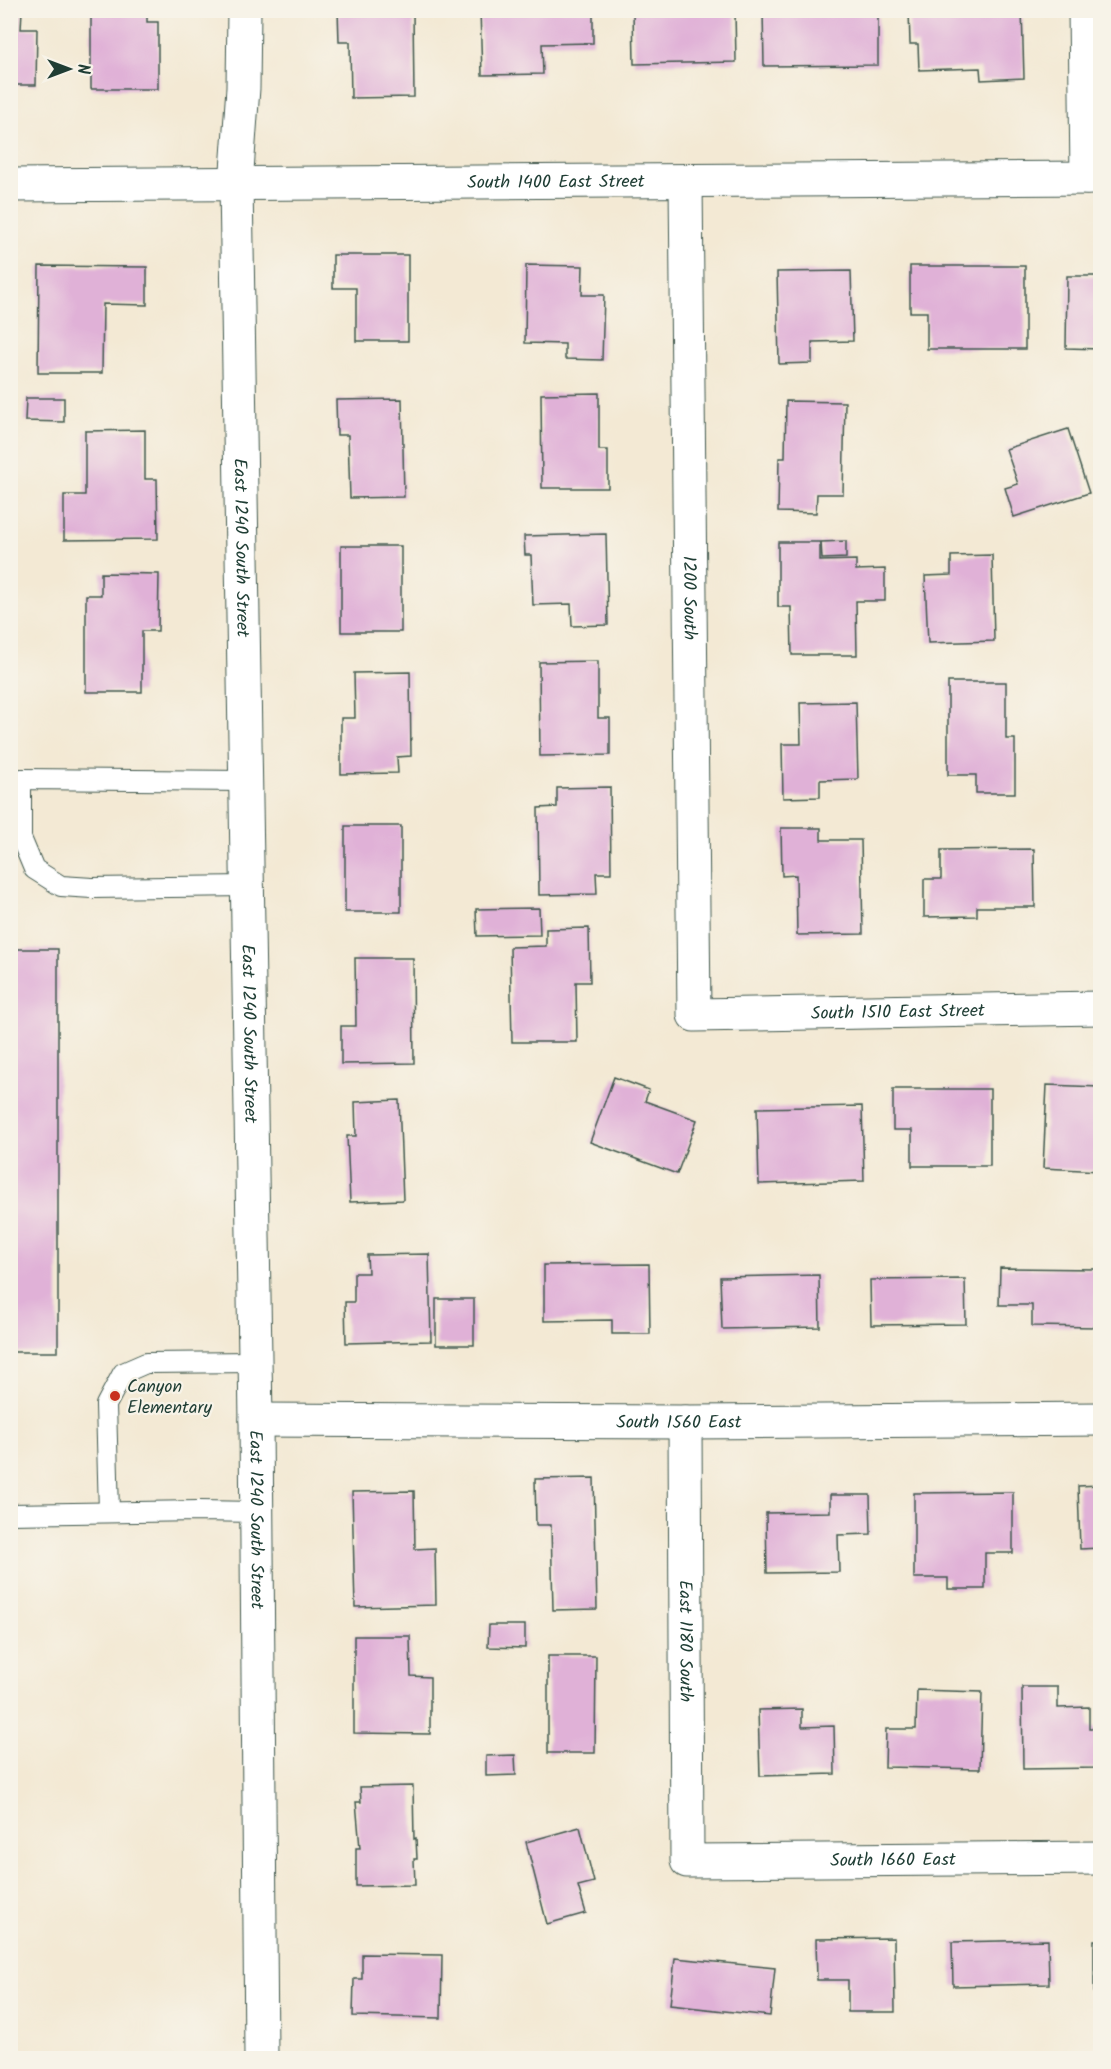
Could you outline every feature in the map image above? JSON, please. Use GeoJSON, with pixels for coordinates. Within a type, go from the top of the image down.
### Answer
{"type":"FeatureCollection","features":[{"type":"Feature","properties":{"kind":"street","name":"East 1240 South Street"},"geometry":{"type":"LineString","coordinates":[[244,10],[243,88],[236,184],[256,1420],[261,2058]]}},
{"type":"Feature","properties":{"kind":"street"},"geometry":{"type":"LineString","coordinates":[[1085,10],[1094,178]]}},
{"type":"Feature","properties":{"kind":"street","name":"South 1400 East Street"},"geometry":{"type":"LineString","coordinates":[[10,185],[1094,178]]}},
{"type":"Feature","properties":{"kind":"street","name":"1200 South"},"geometry":{"type":"LineString","coordinates":[[686,181],[694,1015]]}},
{"type":"Feature","properties":{"kind":"street","name":"South 1510 East Street"},"geometry":{"type":"LineString","coordinates":[[694,1015],[1101,1008]]}},
{"type":"Feature","properties":{"kind":"street","name":"South 1560 East"},"geometry":{"type":"LineString","coordinates":[[256,1420],[685,1422],[1101,1419]]}},
{"type":"Feature","properties":{"kind":"street","name":"East 1180 South"},"geometry":{"type":"LineString","coordinates":[[685,1422],[687,1861]]}},
{"type":"Feature","properties":{"kind":"street","name":"South 1660 East"},"geometry":{"type":"LineString","coordinates":[[687,1861],[1101,1858]]}},
{"type":"Feature","properties":{"kind":"lane"},"geometry":{"type":"LineString","coordinates":[[246,781],[16,777],[21,838],[34,869],[62,886],[92,888],[248,886]]}},
{"type":"Feature","properties":{"kind":"lane"},"geometry":{"type":"LineString","coordinates":[[109,1512],[106,1405],[123,1373],[146,1363],[255,1362]]}},
{"type":"Feature","properties":{"kind":"lane"},"geometry":{"type":"LineString","coordinates":[[10,1514],[257,1512]]}},
{"type":"Feature","properties":{"kind":"building"},"geometry":{"type":"Polygon","coordinates":[[[10,10],[22,10],[21,29],[37,29],[36,85],[10,85],[10,10]]]}},
{"type":"Feature","properties":{"kind":"building"},"geometry":{"type":"Polygon","coordinates":[[[91,10],[147,10],[147,22],[158,22],[158,89],[91,89],[91,10]]]}},
{"type":"Feature","properties":{"kind":"building"},"geometry":{"type":"Polygon","coordinates":[[[338,10],[413,10],[414,97],[351,98],[350,42],[339,42],[338,10]]]}},
{"type":"Feature","properties":{"kind":"building"},"geometry":{"type":"Polygon","coordinates":[[[480,10],[593,10],[593,43],[542,44],[543,74],[482,75],[480,10]]]}},
{"type":"Feature","properties":{"kind":"building"},"geometry":{"type":"Polygon","coordinates":[[[633,10],[735,11],[736,62],[634,64],[633,10]]]}},
{"type":"Feature","properties":{"kind":"building"},"geometry":{"type":"Polygon","coordinates":[[[763,10],[878,10],[878,65],[764,66],[763,10]]]}},
{"type":"Feature","properties":{"kind":"building"},"geometry":{"type":"Polygon","coordinates":[[[909,10],[1022,10],[1024,78],[981,80],[980,68],[919,70],[918,44],[910,44],[909,10]]]}},
{"type":"Feature","properties":{"kind":"building"},"geometry":{"type":"Polygon","coordinates":[[[333,255],[408,255],[408,341],[356,341],[356,288],[333,288],[333,255]]]}},
{"type":"Feature","properties":{"kind":"building"},"geometry":{"type":"Polygon","coordinates":[[[526,265],[583,266],[582,295],[604,295],[602,360],[565,359],[565,344],[525,343],[526,265]]]}},
{"type":"Feature","properties":{"kind":"building"},"geometry":{"type":"Polygon","coordinates":[[[39,266],[147,267],[147,305],[103,304],[102,373],[38,373],[39,266]]]}},
{"type":"Feature","properties":{"kind":"building"},"geometry":{"type":"Polygon","coordinates":[[[910,266],[1025,266],[1025,349],[927,349],[927,312],[910,312],[910,266]]]}},
{"type":"Feature","properties":{"kind":"building"},"geometry":{"type":"Polygon","coordinates":[[[851,271],[853,341],[812,342],[812,363],[779,364],[777,272],[851,271]]]}},
{"type":"Feature","properties":{"kind":"building"},"geometry":{"type":"Polygon","coordinates":[[[1067,276],[1100,276],[1100,349],[1066,348],[1067,276]]]}},
{"type":"Feature","properties":{"kind":"building"},"geometry":{"type":"Polygon","coordinates":[[[599,393],[599,450],[608,450],[608,488],[542,488],[541,394],[599,393]]]}},
{"type":"Feature","properties":{"kind":"building"},"geometry":{"type":"Polygon","coordinates":[[[26,398],[64,398],[64,422],[25,421],[26,398]]]}},
{"type":"Feature","properties":{"kind":"building"},"geometry":{"type":"Polygon","coordinates":[[[402,399],[404,497],[350,498],[348,435],[337,435],[336,400],[402,399]]]}},
{"type":"Feature","properties":{"kind":"building"},"geometry":{"type":"Polygon","coordinates":[[[786,401],[845,402],[843,494],[817,494],[816,513],[778,512],[779,458],[785,458],[786,401]]]}},
{"type":"Feature","properties":{"kind":"building"},"geometry":{"type":"Polygon","coordinates":[[[1068,429],[1089,493],[1014,517],[1005,488],[1018,484],[1006,449],[1068,429]]]}},
{"type":"Feature","properties":{"kind":"building"},"geometry":{"type":"Polygon","coordinates":[[[145,430],[145,479],[157,479],[158,539],[64,540],[64,495],[85,495],[85,431],[145,430]]]}},
{"type":"Feature","properties":{"kind":"building"},"geometry":{"type":"Polygon","coordinates":[[[606,534],[608,625],[572,626],[571,604],[533,605],[531,555],[525,555],[524,536],[606,534]]]}},
{"type":"Feature","properties":{"kind":"building"},"geometry":{"type":"Polygon","coordinates":[[[846,541],[846,558],[822,559],[821,542],[846,541]]]}},
{"type":"Feature","properties":{"kind":"building"},"geometry":{"type":"Polygon","coordinates":[[[778,542],[820,542],[820,561],[856,560],[856,570],[885,569],[885,601],[856,601],[857,655],[792,655],[791,607],[778,607],[778,542]]]}},
{"type":"Feature","properties":{"kind":"building"},"geometry":{"type":"Polygon","coordinates":[[[341,546],[401,546],[401,632],[341,632],[341,546]]]}},
{"type":"Feature","properties":{"kind":"building"},"geometry":{"type":"Polygon","coordinates":[[[992,555],[994,641],[928,643],[925,576],[951,575],[951,556],[992,555]]]}},
{"type":"Feature","properties":{"kind":"building"},"geometry":{"type":"Polygon","coordinates":[[[101,573],[159,574],[158,631],[142,631],[142,692],[86,692],[86,595],[101,595],[101,573]]]}},
{"type":"Feature","properties":{"kind":"building"},"geometry":{"type":"Polygon","coordinates":[[[598,661],[598,718],[610,718],[610,755],[540,756],[539,662],[598,661]]]}},
{"type":"Feature","properties":{"kind":"building"},"geometry":{"type":"Polygon","coordinates":[[[410,672],[411,756],[397,757],[398,773],[341,774],[341,718],[355,718],[354,673],[410,672]]]}},
{"type":"Feature","properties":{"kind":"building"},"geometry":{"type":"Polygon","coordinates":[[[948,682],[1006,682],[1006,739],[1015,739],[1015,793],[976,793],[976,775],[948,775],[948,682]]]}},
{"type":"Feature","properties":{"kind":"building"},"geometry":{"type":"Polygon","coordinates":[[[856,702],[858,779],[820,780],[820,797],[783,798],[782,744],[801,744],[800,703],[856,702]]]}},
{"type":"Feature","properties":{"kind":"building"},"geometry":{"type":"Polygon","coordinates":[[[610,787],[611,873],[596,873],[597,894],[539,895],[538,808],[557,807],[557,788],[610,787]]]}},
{"type":"Feature","properties":{"kind":"building"},"geometry":{"type":"Polygon","coordinates":[[[345,826],[401,826],[401,912],[345,912],[345,826]]]}},
{"type":"Feature","properties":{"kind":"building"},"geometry":{"type":"Polygon","coordinates":[[[781,828],[821,828],[821,840],[861,840],[863,934],[797,935],[796,875],[782,876],[781,828]]]}},
{"type":"Feature","properties":{"kind":"building"},"geometry":{"type":"Polygon","coordinates":[[[1034,849],[1035,907],[977,907],[977,916],[924,917],[924,879],[941,879],[941,850],[1034,849]]]}},
{"type":"Feature","properties":{"kind":"building"},"geometry":{"type":"Polygon","coordinates":[[[539,908],[540,935],[477,936],[476,909],[539,908]]]}},
{"type":"Feature","properties":{"kind":"building"},"geometry":{"type":"Polygon","coordinates":[[[589,928],[590,982],[576,982],[577,1042],[512,1042],[510,947],[546,946],[546,929],[589,928]]]}},
{"type":"Feature","properties":{"kind":"building"},"geometry":{"type":"Polygon","coordinates":[[[10,949],[58,949],[58,1352],[10,1352],[10,949]]]}},
{"type":"Feature","properties":{"kind":"building"},"geometry":{"type":"Polygon","coordinates":[[[355,958],[413,958],[414,1063],[341,1064],[341,1026],[356,1026],[355,958]]]}},
{"type":"Feature","properties":{"kind":"building"},"geometry":{"type":"Polygon","coordinates":[[[614,1077],[649,1090],[645,1101],[697,1120],[677,1174],[590,1142],[614,1077]]]}},
{"type":"Feature","properties":{"kind":"building"},"geometry":{"type":"Polygon","coordinates":[[[1047,1085],[1100,1087],[1100,1171],[1043,1168],[1047,1085]]]}},
{"type":"Feature","properties":{"kind":"building"},"geometry":{"type":"Polygon","coordinates":[[[893,1089],[990,1089],[990,1166],[912,1166],[912,1130],[893,1130],[893,1089]]]}},
{"type":"Feature","properties":{"kind":"building"},"geometry":{"type":"Polygon","coordinates":[[[399,1100],[403,1200],[350,1202],[347,1136],[356,1136],[355,1102],[399,1100]]]}},
{"type":"Feature","properties":{"kind":"building"},"geometry":{"type":"Polygon","coordinates":[[[862,1106],[864,1181],[759,1184],[757,1108],[862,1106]]]}},
{"type":"Feature","properties":{"kind":"building"},"geometry":{"type":"Polygon","coordinates":[[[429,1254],[431,1341],[346,1343],[345,1302],[354,1302],[354,1273],[368,1273],[367,1255],[429,1254]]]}},
{"type":"Feature","properties":{"kind":"building"},"geometry":{"type":"Polygon","coordinates":[[[649,1264],[650,1334],[612,1334],[612,1320],[544,1321],[544,1265],[649,1264]]]}},
{"type":"Feature","properties":{"kind":"building"},"geometry":{"type":"Polygon","coordinates":[[[1000,1268],[1096,1269],[1096,1327],[1032,1326],[1032,1305],[999,1305],[1000,1268]]]}},
{"type":"Feature","properties":{"kind":"building"},"geometry":{"type":"Polygon","coordinates":[[[819,1275],[820,1327],[722,1329],[720,1277],[819,1275]]]}},
{"type":"Feature","properties":{"kind":"building"},"geometry":{"type":"Polygon","coordinates":[[[965,1279],[966,1324],[871,1325],[870,1280],[965,1279]]]}},
{"type":"Feature","properties":{"kind":"building"},"geometry":{"type":"Polygon","coordinates":[[[436,1299],[474,1299],[474,1345],[436,1345],[436,1299]]]}},
{"type":"Feature","properties":{"kind":"building"},"geometry":{"type":"Polygon","coordinates":[[[594,1478],[597,1609],[553,1610],[551,1525],[536,1525],[535,1479],[594,1478]]]}},
{"type":"Feature","properties":{"kind":"building"},"geometry":{"type":"Polygon","coordinates":[[[1100,1485],[1100,1548],[1080,1549],[1078,1486],[1100,1485]]]}},
{"type":"Feature","properties":{"kind":"building"},"geometry":{"type":"Polygon","coordinates":[[[414,1491],[415,1549],[435,1548],[436,1605],[355,1607],[352,1492],[414,1491]]]}},
{"type":"Feature","properties":{"kind":"building"},"geometry":{"type":"Polygon","coordinates":[[[1013,1492],[1013,1553],[985,1553],[985,1589],[948,1589],[948,1578],[914,1578],[914,1493],[1013,1492]]]}},
{"type":"Feature","properties":{"kind":"building"},"geometry":{"type":"Polygon","coordinates":[[[830,1495],[870,1495],[871,1534],[838,1535],[839,1572],[767,1573],[766,1513],[830,1512],[830,1495]]]}},
{"type":"Feature","properties":{"kind":"building"},"geometry":{"type":"Polygon","coordinates":[[[489,1625],[525,1625],[525,1648],[488,1647],[489,1625]]]}},
{"type":"Feature","properties":{"kind":"building"},"geometry":{"type":"Polygon","coordinates":[[[354,1636],[410,1636],[411,1676],[430,1677],[430,1734],[354,1733],[354,1636]]]}},
{"type":"Feature","properties":{"kind":"building"},"geometry":{"type":"Polygon","coordinates":[[[548,1656],[596,1656],[595,1753],[548,1753],[548,1656]]]}},
{"type":"Feature","properties":{"kind":"building"},"geometry":{"type":"Polygon","coordinates":[[[1022,1687],[1058,1687],[1058,1708],[1089,1707],[1089,1728],[1100,1728],[1100,1768],[1023,1769],[1022,1687]]]}},
{"type":"Feature","properties":{"kind":"building"},"geometry":{"type":"Polygon","coordinates":[[[917,1690],[982,1692],[980,1769],[885,1767],[886,1729],[916,1729],[917,1690]]]}},
{"type":"Feature","properties":{"kind":"building"},"geometry":{"type":"Polygon","coordinates":[[[802,1709],[802,1727],[834,1726],[835,1774],[760,1776],[758,1710],[802,1709]]]}},
{"type":"Feature","properties":{"kind":"building"},"geometry":{"type":"Polygon","coordinates":[[[515,1755],[516,1775],[486,1776],[486,1756],[515,1755]]]}},
{"type":"Feature","properties":{"kind":"building"},"geometry":{"type":"Polygon","coordinates":[[[413,1786],[414,1839],[416,1838],[417,1859],[414,1859],[415,1885],[356,1886],[356,1848],[360,1848],[356,1802],[361,1802],[360,1787],[413,1786]]]}},
{"type":"Feature","properties":{"kind":"building"},"geometry":{"type":"Polygon","coordinates":[[[580,1827],[594,1882],[578,1886],[586,1913],[547,1924],[526,1842],[580,1827]]]}},
{"type":"Feature","properties":{"kind":"building"},"geometry":{"type":"Polygon","coordinates":[[[894,1938],[895,2012],[848,2012],[848,1980],[817,1980],[816,1939],[894,1938]]]}},
{"type":"Feature","properties":{"kind":"building"},"geometry":{"type":"Polygon","coordinates":[[[1048,1940],[1049,1984],[953,1986],[952,1942],[1048,1940]]]}},
{"type":"Feature","properties":{"kind":"building"},"geometry":{"type":"Polygon","coordinates":[[[1094,1940],[1100,1940],[1100,1992],[1094,1992],[1094,1940]]]}},
{"type":"Feature","properties":{"kind":"building"},"geometry":{"type":"Polygon","coordinates":[[[362,1954],[442,1955],[441,2018],[353,2016],[354,1979],[362,1979],[362,1954]]]}},
{"type":"Feature","properties":{"kind":"building"},"geometry":{"type":"Polygon","coordinates":[[[675,1958],[775,1968],[770,2016],[670,2005],[675,1958]]]}},
{"type":"Feature","properties":{"kind":"place","name":"Canyon Elementary"},"geometry":{"type":"Point","coordinates":[115,1396]}}]}
